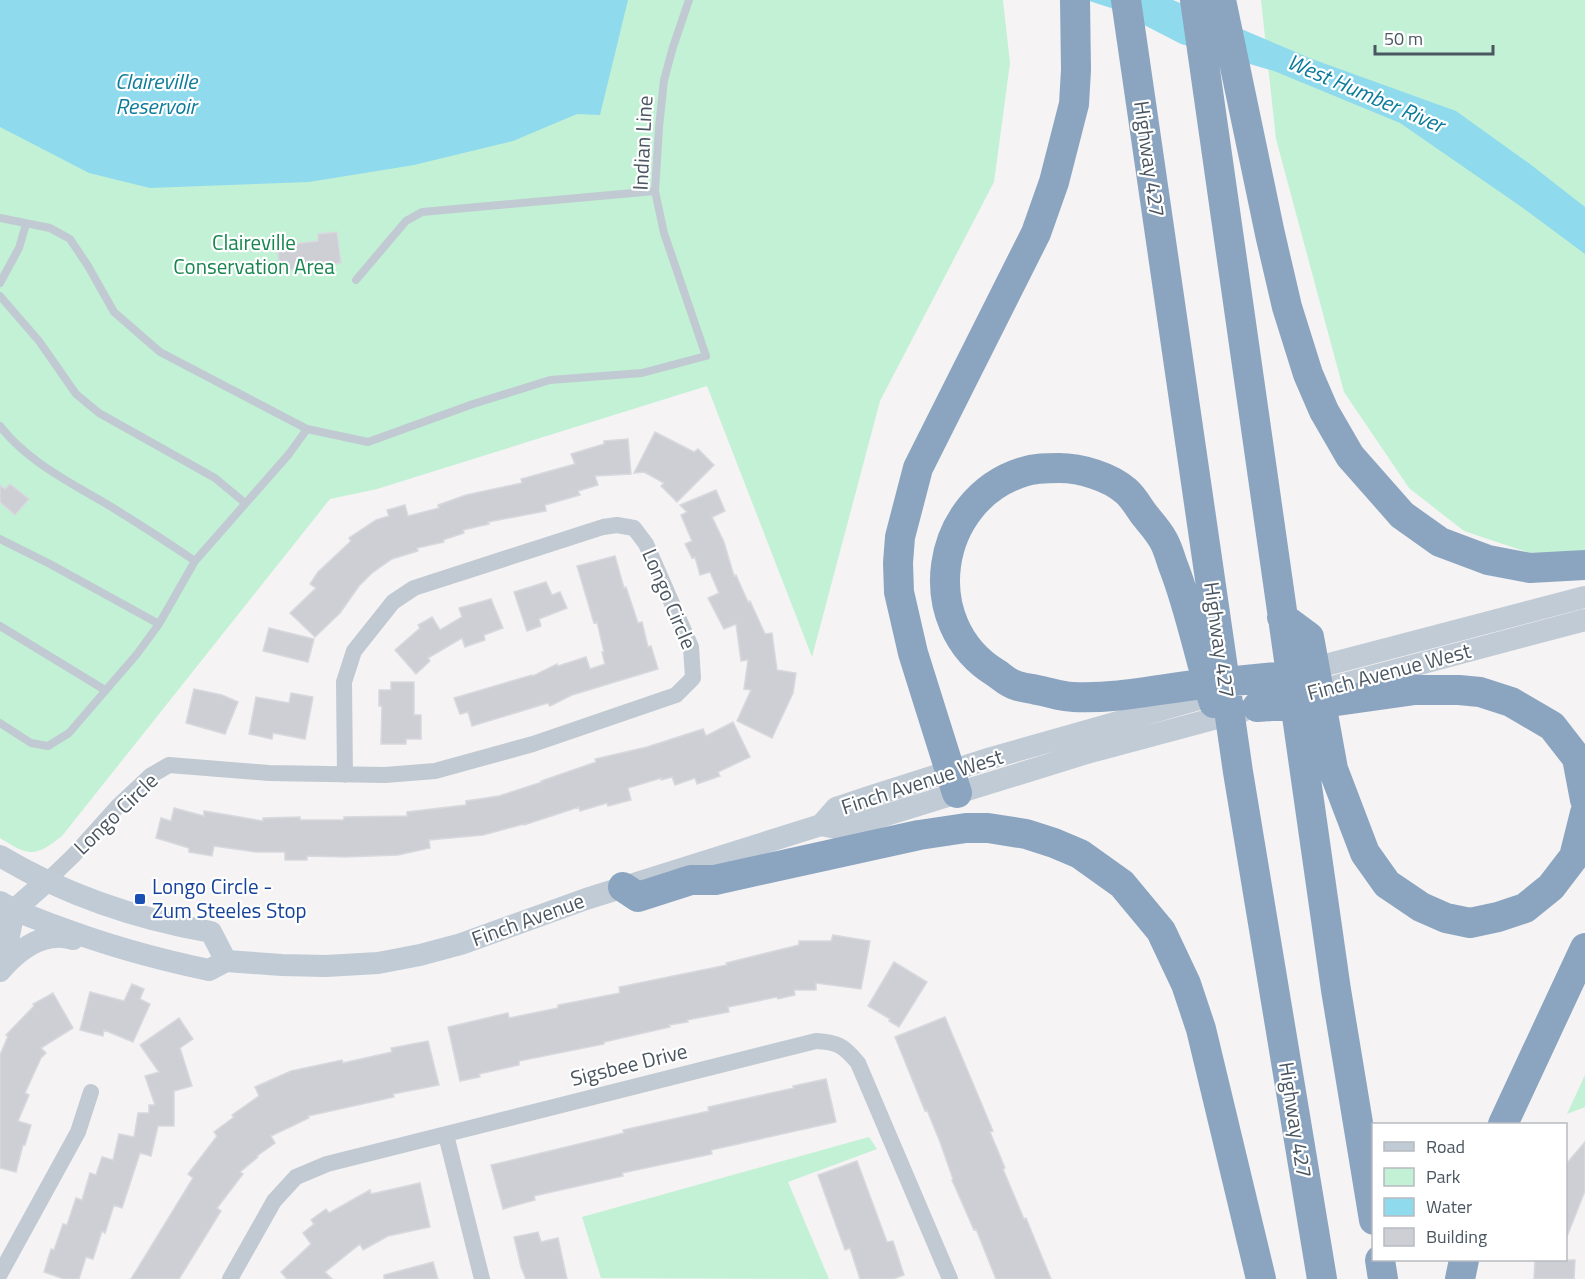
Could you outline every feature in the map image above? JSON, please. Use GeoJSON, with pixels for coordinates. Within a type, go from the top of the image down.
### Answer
{"type":"FeatureCollection","features":[{"type":"Feature","properties":{"kind":"highway"},"geometry":{"type":"LineString","coordinates":[[954,782],[913,653],[899,592],[900,537],[918,468],[1036,233],[1065,142],[1074,104],[1075,0]]}},
{"type":"Feature","properties":{"kind":"highway","name":"Highway 427"},"geometry":{"type":"LineString","coordinates":[[1126,0],[1238,772],[1322,1279]]}},
{"type":"Feature","properties":{"kind":"highway"},"geometry":{"type":"LineString","coordinates":[[1195,0],[1336,990],[1372,1208]]}},
{"type":"Feature","properties":{"kind":"highway"},"geometry":{"type":"LineString","coordinates":[[1221,0],[1287,307],[1308,374],[1324,411],[1350,456],[1402,515],[1440,542],[1488,560],[1530,568],[1585,565]]}},
{"type":"Feature","properties":{"kind":"highway"},"geometry":{"type":"LineString","coordinates":[[1238,772],[1201,664],[1184,593],[1163,539],[1126,491],[1095,474],[1073,468],[1042,468],[1024,471],[994,486],[972,506],[958,526],[947,555],[944,578],[945,595],[951,620],[960,640],[981,664],[1015,685],[1071,697],[1158,701],[1285,676]]}},
{"type":"Feature","properties":{"kind":"highway"},"geometry":{"type":"LineString","coordinates":[[1282,617],[1309,636],[1333,769],[1365,853],[1387,884],[1421,907],[1446,918],[1470,923],[1525,908],[1551,886],[1574,857],[1585,813]]}},
{"type":"Feature","properties":{"kind":"highway"},"geometry":{"type":"LineString","coordinates":[[1257,707],[1336,701],[1367,687],[1404,691],[1480,692],[1511,702],[1552,726],[1576,758],[1585,800]]}},
{"type":"Feature","properties":{"kind":"highway"},"geometry":{"type":"LineString","coordinates":[[623,887],[638,897],[691,880],[715,880],[919,835],[966,828],[988,828],[1026,834],[1080,854],[1122,884],[1161,931],[1186,984],[1203,1041],[1261,1279]]}},
{"type":"Feature","properties":{"kind":"highway"},"geometry":{"type":"LineString","coordinates":[[1504,1123],[1585,948]]}},
{"type":"Feature","properties":{"kind":"highway"},"geometry":{"type":"LineString","coordinates":[[1380,1261],[1383,1279]]}},
{"type":"Feature","properties":{"kind":"highway"},"geometry":{"type":"LineString","coordinates":[[1460,1279],[1464,1261]]}},
{"type":"Feature","properties":{"kind":"main road","name":"Finch Avenue West"},"geometry":{"type":"LineString","coordinates":[[1285,676],[1585,597]]}},
{"type":"Feature","properties":{"kind":"main road","name":"Finch Avenue West"},"geometry":{"type":"LineString","coordinates":[[1367,687],[1585,620]]}},
{"type":"Feature","properties":{"kind":"main road","name":"Finch Avenue West"},"geometry":{"type":"LineString","coordinates":[[954,782],[1158,701]]}},
{"type":"Feature","properties":{"kind":"main road","name":"Finch Avenue West"},"geometry":{"type":"LineString","coordinates":[[821,825],[836,808],[877,806],[954,782],[1257,707]]}},
{"type":"Feature","properties":{"kind":"main road","name":"Finch Avenue"},"geometry":{"type":"LineString","coordinates":[[5,910],[140,954],[209,970],[226,961],[326,966],[403,959],[461,944],[623,887],[821,825]]}},
{"type":"Feature","properties":{"kind":"main road"},"geometry":{"type":"LineString","coordinates":[[0,856],[47,881],[90,900],[158,921],[211,932],[226,961]]}},
{"type":"Feature","properties":{"kind":"main road","name":"Longo Circle"},"geometry":{"type":"LineString","coordinates":[[5,910],[47,881]]}},
{"type":"Feature","properties":{"kind":"main road"},"geometry":{"type":"LineString","coordinates":[[0,948],[9,936],[5,910]]}},
{"type":"Feature","properties":{"kind":"main road"},"geometry":{"type":"LineString","coordinates":[[0,971],[25,949],[51,936],[66,937],[132,957],[140,954]]}},
{"type":"Feature","properties":{"kind":"street","name":"Longo Circle"},"geometry":{"type":"LineString","coordinates":[[47,881],[118,806],[150,776],[169,765],[269,773],[345,775],[435,771],[533,744],[676,694],[693,678],[691,647],[646,544],[634,528],[617,525],[603,527],[414,588],[393,602],[354,651],[344,682],[345,775]]}},
{"type":"Feature","properties":{"kind":"street","name":"Sigsbee Drive"},"geometry":{"type":"LineString","coordinates":[[230,1279],[274,1201],[296,1178],[327,1164],[816,1041],[827,1041],[844,1046],[858,1063],[950,1279]]}},
{"type":"Feature","properties":{"kind":"street"},"geometry":{"type":"LineString","coordinates":[[0,1274],[78,1132],[91,1092]]}},
{"type":"Feature","properties":{"kind":"street"},"geometry":{"type":"LineString","coordinates":[[446,1135],[482,1279]]}},
{"type":"Feature","properties":{"kind":"lane","name":"Indian Line"},"geometry":{"type":"LineString","coordinates":[[307,429],[368,442],[473,404],[550,380],[642,373],[706,356],[664,233],[655,191],[658,127],[664,81],[689,0]]}},
{"type":"Feature","properties":{"kind":"lane"},"geometry":{"type":"LineString","coordinates":[[356,280],[406,220],[422,212],[655,191]]}},
{"type":"Feature","properties":{"kind":"lane"},"geometry":{"type":"LineString","coordinates":[[0,218],[50,228],[70,239],[114,312],[160,352],[307,429],[289,454],[195,561],[159,624],[137,654],[69,733],[48,746],[31,743],[0,723]]}},
{"type":"Feature","properties":{"kind":"lane"},"geometry":{"type":"LineString","coordinates":[[0,283],[19,248],[26,224]]}},
{"type":"Feature","properties":{"kind":"lane"},"geometry":{"type":"LineString","coordinates":[[0,296],[39,341],[76,394],[99,413],[215,478],[245,503]]}},
{"type":"Feature","properties":{"kind":"lane"},"geometry":{"type":"LineString","coordinates":[[0,426],[11,440],[65,480],[195,561]]}},
{"type":"Feature","properties":{"kind":"lane"},"geometry":{"type":"LineString","coordinates":[[0,539],[159,624]]}},
{"type":"Feature","properties":{"kind":"lane"},"geometry":{"type":"LineString","coordinates":[[0,626],[105,690]]}},
{"type":"Feature","properties":{"kind":"green space","name":"Claireville Conservation Area"},"geometry":{"type":"Polygon","coordinates":[[[0,0],[1003,0],[1010,63],[994,182],[880,401],[812,657],[707,386],[377,489],[330,499],[62,836],[45,848],[31,852],[0,838],[0,0]]]}},
{"type":"Feature","properties":{"kind":"green space"},"geometry":{"type":"Polygon","coordinates":[[[1261,0],[1585,0],[1585,550],[1533,554],[1464,531],[1409,488],[1344,392],[1276,139],[1261,0]]]}},
{"type":"Feature","properties":{"kind":"green space"},"geometry":{"type":"Polygon","coordinates":[[[1585,1075],[1585,1107],[1567,1114],[1585,1075]]]}},
{"type":"Feature","properties":{"kind":"green space"},"geometry":{"type":"Polygon","coordinates":[[[869,1137],[877,1149],[788,1182],[829,1279],[601,1278],[582,1217],[869,1137]]]}},
{"type":"Feature","properties":{"kind":"water","name":"Claireville Reservoir"},"geometry":{"type":"Polygon","coordinates":[[[0,0],[628,0],[600,115],[577,114],[513,141],[414,165],[309,182],[150,188],[89,173],[0,127],[0,0]]]}},
{"type":"Feature","properties":{"kind":"water","name":"West Humber River"},"geometry":{"type":"Polygon","coordinates":[[[1086,0],[1173,0],[1312,59],[1456,111],[1585,207],[1585,254],[1400,123],[1274,71],[1181,44],[1111,8],[1086,0]]]}},
{"type":"Feature","properties":{"kind":"building"},"geometry":{"type":"Polygon","coordinates":[[[337,232],[341,263],[280,271],[277,246],[318,241],[318,234],[337,232]]]}},
{"type":"Feature","properties":{"kind":"building"},"geometry":{"type":"Polygon","coordinates":[[[655,432],[694,452],[698,449],[714,465],[677,502],[661,486],[664,483],[644,472],[634,473],[655,432]]]}},
{"type":"Feature","properties":{"kind":"building"},"geometry":{"type":"Polygon","coordinates":[[[628,439],[631,474],[595,476],[598,485],[578,491],[580,495],[545,505],[546,511],[488,522],[489,524],[463,530],[464,533],[443,540],[444,542],[417,548],[418,551],[392,559],[372,573],[359,586],[340,613],[315,637],[290,613],[316,588],[310,584],[318,572],[351,541],[349,538],[376,520],[389,516],[387,510],[405,505],[408,516],[439,508],[438,505],[466,495],[522,483],[521,479],[575,464],[571,454],[604,444],[604,441],[628,439]]]}},
{"type":"Feature","properties":{"kind":"building"},"geometry":{"type":"Polygon","coordinates":[[[10,484],[29,499],[15,515],[0,502],[0,485],[5,489],[10,484]]]}},
{"type":"Feature","properties":{"kind":"building"},"geometry":{"type":"Polygon","coordinates":[[[716,490],[725,511],[712,517],[724,542],[734,576],[736,575],[748,602],[750,601],[765,634],[772,633],[777,670],[796,673],[793,693],[772,738],[737,721],[751,690],[744,689],[748,660],[741,661],[736,624],[724,629],[708,598],[719,593],[710,572],[700,575],[695,557],[692,558],[685,544],[692,541],[681,515],[687,512],[680,505],[716,490]]]}},
{"type":"Feature","properties":{"kind":"building"},"geometry":{"type":"Polygon","coordinates":[[[615,556],[624,588],[626,587],[638,623],[642,622],[648,647],[651,646],[658,669],[572,695],[550,706],[548,703],[472,726],[468,712],[460,714],[454,698],[533,676],[557,664],[558,666],[586,657],[590,669],[605,664],[597,622],[594,623],[577,566],[615,556]]]}},
{"type":"Feature","properties":{"kind":"building"},"geometry":{"type":"Polygon","coordinates":[[[546,582],[552,595],[560,592],[567,608],[539,619],[541,626],[527,631],[514,592],[546,582]]]}},
{"type":"Feature","properties":{"kind":"building"},"geometry":{"type":"Polygon","coordinates":[[[491,599],[503,628],[484,635],[485,640],[465,647],[462,638],[428,658],[430,661],[416,674],[395,650],[420,628],[418,625],[432,617],[440,630],[462,617],[459,608],[491,599]]]}},
{"type":"Feature","properties":{"kind":"building"},"geometry":{"type":"Polygon","coordinates":[[[269,628],[314,639],[308,662],[263,651],[269,628]]]}},
{"type":"Feature","properties":{"kind":"building"},"geometry":{"type":"Polygon","coordinates":[[[391,682],[414,682],[414,715],[421,715],[421,739],[406,739],[406,744],[381,744],[382,706],[379,706],[379,690],[391,690],[391,682]]]}},
{"type":"Feature","properties":{"kind":"building"},"geometry":{"type":"Polygon","coordinates":[[[194,689],[222,695],[238,702],[225,734],[186,723],[194,689]]]}},
{"type":"Feature","properties":{"kind":"building"},"geometry":{"type":"Polygon","coordinates":[[[291,693],[313,697],[305,739],[273,733],[272,739],[249,734],[256,697],[289,703],[291,693]]]}},
{"type":"Feature","properties":{"kind":"building"},"geometry":{"type":"Polygon","coordinates":[[[733,722],[750,757],[718,772],[720,776],[697,784],[695,778],[675,785],[672,777],[661,780],[661,778],[628,788],[631,800],[608,806],[607,803],[580,811],[579,807],[524,825],[483,835],[429,840],[430,848],[398,855],[307,856],[307,860],[285,860],[285,852],[256,852],[214,846],[212,856],[189,852],[189,848],[156,838],[161,818],[171,821],[174,808],[204,816],[204,811],[263,821],[263,818],[300,817],[300,820],[344,820],[344,817],[407,816],[407,812],[466,805],[466,801],[499,796],[542,782],[596,762],[595,759],[647,747],[703,729],[706,736],[733,722]]]}},
{"type":"Feature","properties":{"kind":"building"},"geometry":{"type":"Polygon","coordinates":[[[833,935],[870,941],[861,989],[816,983],[816,990],[794,990],[795,995],[728,1007],[729,1012],[687,1020],[688,1022],[604,1042],[604,1044],[519,1061],[519,1065],[460,1081],[448,1027],[508,1013],[509,1018],[558,1008],[558,1005],[620,993],[619,987],[727,965],[726,963],[799,945],[799,941],[831,941],[833,935]]]}},
{"type":"Feature","properties":{"kind":"building"},"geometry":{"type":"Polygon","coordinates":[[[894,962],[927,982],[899,1027],[868,1006],[894,962]]]}},
{"type":"Feature","properties":{"kind":"building"},"geometry":{"type":"Polygon","coordinates":[[[132,984],[144,989],[140,999],[150,1004],[133,1042],[104,1030],[103,1036],[80,1030],[90,992],[124,1001],[132,984]]]}},
{"type":"Feature","properties":{"kind":"building"},"geometry":{"type":"Polygon","coordinates":[[[53,993],[73,1028],[41,1048],[46,1053],[41,1058],[25,1093],[29,1095],[18,1121],[31,1125],[16,1172],[0,1168],[0,1055],[8,1036],[6,1035],[34,1006],[33,1004],[53,993]]]}},
{"type":"Feature","properties":{"kind":"building"},"geometry":{"type":"Polygon","coordinates":[[[945,1017],[993,1131],[990,1132],[1005,1168],[1003,1169],[1051,1279],[996,1279],[976,1229],[974,1230],[952,1180],[940,1142],[895,1037],[945,1017]]]}},
{"type":"Feature","properties":{"kind":"building"},"geometry":{"type":"Polygon","coordinates":[[[179,1018],[193,1039],[180,1048],[192,1086],[174,1091],[174,1126],[158,1126],[151,1156],[140,1153],[122,1208],[114,1205],[93,1259],[86,1257],[79,1279],[64,1279],[44,1272],[51,1249],[54,1250],[63,1224],[67,1225],[76,1198],[82,1200],[90,1173],[96,1175],[102,1157],[113,1160],[119,1134],[134,1137],[138,1113],[149,1113],[149,1105],[155,1105],[145,1076],[159,1072],[140,1045],[179,1018]]]}},
{"type":"Feature","properties":{"kind":"building"},"geometry":{"type":"Polygon","coordinates":[[[428,1041],[439,1085],[393,1094],[394,1097],[308,1116],[309,1118],[271,1136],[275,1143],[240,1172],[243,1174],[217,1208],[221,1211],[179,1279],[131,1279],[193,1178],[188,1174],[217,1136],[214,1132],[234,1117],[232,1115],[259,1096],[255,1087],[291,1071],[342,1060],[343,1063],[392,1052],[391,1048],[428,1041]]]}},
{"type":"Feature","properties":{"kind":"building"},"geometry":{"type":"Polygon","coordinates":[[[826,1079],[836,1122],[711,1150],[712,1154],[622,1173],[623,1176],[534,1196],[535,1200],[503,1209],[491,1165],[624,1133],[623,1130],[709,1111],[708,1107],[826,1079]]]}},
{"type":"Feature","properties":{"kind":"building"},"geometry":{"type":"Polygon","coordinates":[[[1585,1142],[1585,1191],[1567,1236],[1567,1163],[1585,1142]]]}},
{"type":"Feature","properties":{"kind":"building"},"geometry":{"type":"Polygon","coordinates":[[[857,1161],[887,1242],[893,1241],[904,1275],[893,1279],[860,1279],[850,1248],[845,1250],[818,1175],[857,1161]]]}},
{"type":"Feature","properties":{"kind":"building"},"geometry":{"type":"Polygon","coordinates":[[[420,1183],[430,1227],[388,1236],[363,1250],[360,1244],[325,1272],[332,1279],[287,1279],[281,1272],[311,1244],[303,1233],[314,1224],[311,1220],[326,1209],[329,1213],[370,1190],[371,1194],[420,1183]]]}},
{"type":"Feature","properties":{"kind":"building"},"geometry":{"type":"Polygon","coordinates":[[[538,1232],[541,1242],[558,1238],[567,1279],[526,1279],[514,1237],[538,1232]]]}},
{"type":"Feature","properties":{"kind":"building"},"geometry":{"type":"Polygon","coordinates":[[[1575,1260],[1574,1279],[1534,1279],[1535,1261],[1575,1260]]]}},
{"type":"Feature","properties":{"kind":"building"},"geometry":{"type":"Polygon","coordinates":[[[433,1262],[438,1279],[384,1279],[384,1275],[433,1262]]]}},
{"type":"Feature","properties":{"kind":"place","name":"Longo Circle - Zum Steeles Stop"},"geometry":{"type":"Point","coordinates":[140,899]}}]}
